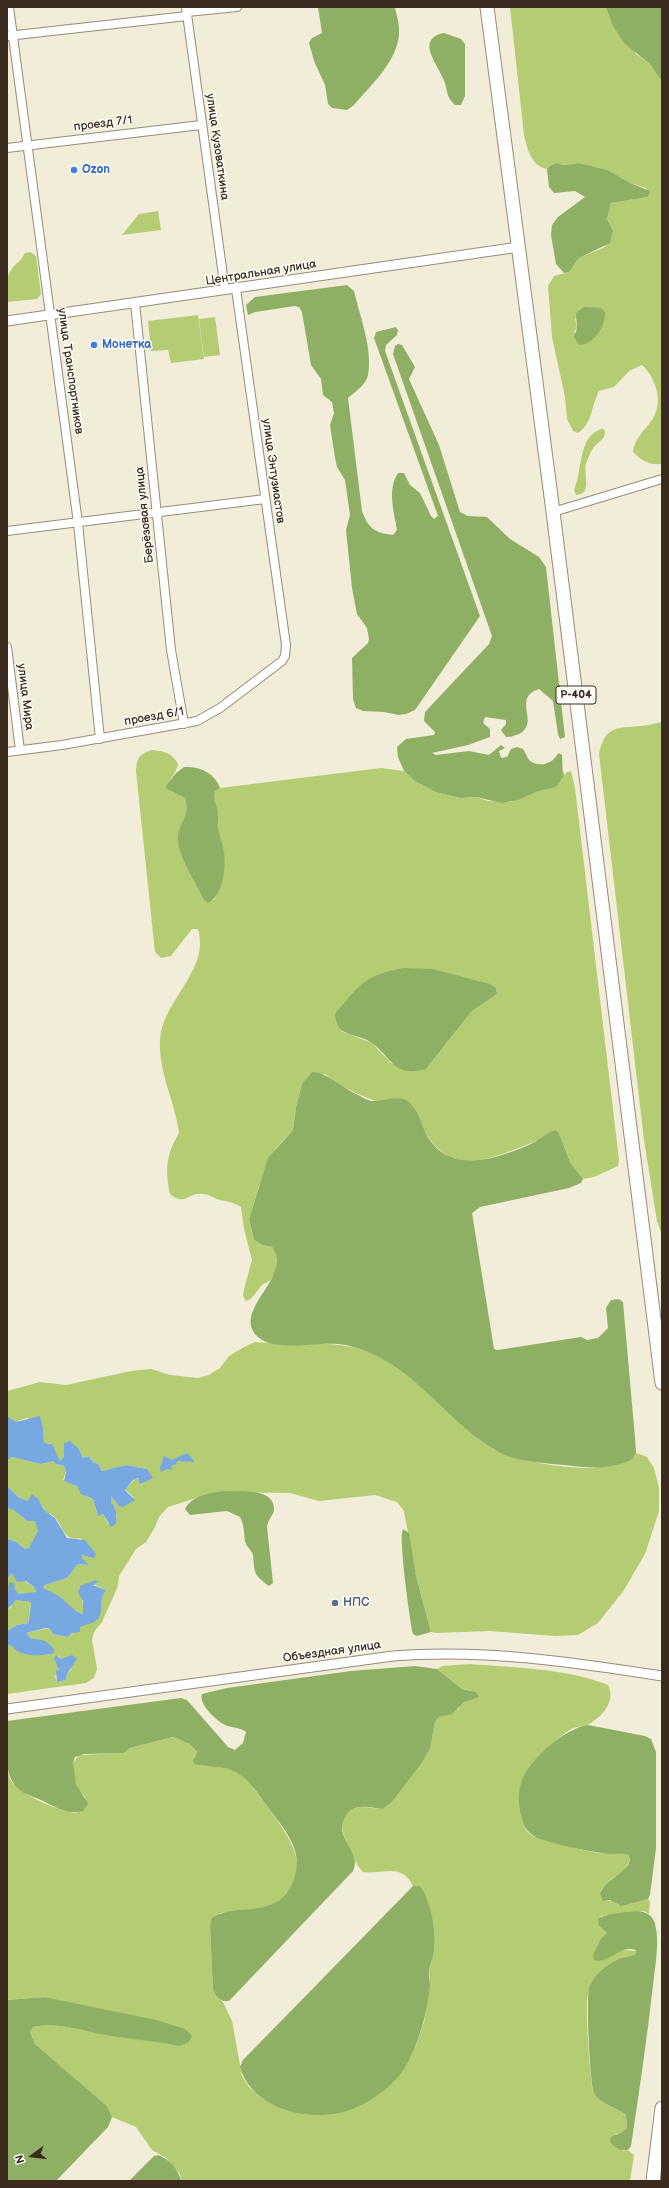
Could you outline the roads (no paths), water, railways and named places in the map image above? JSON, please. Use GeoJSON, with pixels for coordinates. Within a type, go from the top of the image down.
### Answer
{"type":"FeatureCollection","features":[{"type":"Feature","properties":{"kind":"highway","name":"Р-404"},"geometry":{"type":"LineString","coordinates":[[487,7],[553,512],[662,1383]]}},
{"type":"Feature","properties":{"kind":"highway"},"geometry":{"type":"LineString","coordinates":[[653,2181],[662,2108]]}},
{"type":"Feature","properties":{"kind":"street","name":"улица Транспортников"},"geometry":{"type":"LineString","coordinates":[[10,7],[10,35],[27,145],[78,523],[100,739]]}},
{"type":"Feature","properties":{"kind":"street"},"geometry":{"type":"LineString","coordinates":[[10,35],[236,7]]}},
{"type":"Feature","properties":{"kind":"street","name":"улица Кузоваткина"},"geometry":{"type":"LineString","coordinates":[[187,12],[201,125],[225,290]]}},
{"type":"Feature","properties":{"kind":"street","name":"проезд 7/1"},"geometry":{"type":"LineString","coordinates":[[7,148],[201,125]]}},
{"type":"Feature","properties":{"kind":"street","name":"Центральная улица"},"geometry":{"type":"LineString","coordinates":[[7,321],[135,304],[519,247]]}},
{"type":"Feature","properties":{"kind":"street","name":"улица Энтузиастов"},"geometry":{"type":"LineString","coordinates":[[236,289],[286,646],[285,656]]}},
{"type":"Feature","properties":{"kind":"street","name":"Берёзовая улица"},"geometry":{"type":"LineString","coordinates":[[135,304],[171,650],[184,724]]}},
{"type":"Feature","properties":{"kind":"street"},"geometry":{"type":"LineString","coordinates":[[553,512],[662,479]]}},
{"type":"Feature","properties":{"kind":"street"},"geometry":{"type":"LineString","coordinates":[[7,531],[265,499]]}},
{"type":"Feature","properties":{"kind":"street","name":"улица Мира"},"geometry":{"type":"LineString","coordinates":[[7,647],[20,750]]}},
{"type":"Feature","properties":{"kind":"street","name":"проезд 6/1"},"geometry":{"type":"LineString","coordinates":[[7,752],[100,739],[184,724],[204,718],[220,708],[282,661],[285,656]]}},
{"type":"Feature","properties":{"kind":"street","name":"Объездная улица"},"geometry":{"type":"LineString","coordinates":[[7,1709],[302,1668],[419,1654],[504,1655],[662,1676]]}},
{"type":"Feature","properties":{"kind":"water"},"geometry":{"type":"Polygon","coordinates":[[[7,1416],[16,1422],[40,1416],[43,1428],[44,1443],[52,1444],[60,1461],[64,1457],[64,1443],[70,1441],[79,1449],[83,1458],[89,1456],[93,1462],[98,1464],[102,1471],[126,1465],[147,1469],[153,1478],[140,1484],[138,1478],[133,1480],[125,1490],[135,1500],[123,1507],[119,1506],[111,1496],[111,1503],[113,1504],[116,1512],[116,1524],[111,1527],[103,1514],[98,1516],[93,1499],[81,1494],[77,1486],[64,1481],[66,1471],[64,1466],[56,1464],[53,1461],[41,1464],[12,1457],[7,1460],[7,1416]]]}},
{"type":"Feature","properties":{"kind":"water"},"geometry":{"type":"Polygon","coordinates":[[[187,1453],[195,1462],[178,1461],[176,1464],[171,1466],[173,1470],[167,1469],[161,1472],[160,1468],[164,1456],[172,1460],[187,1453]]]}},
{"type":"Feature","properties":{"kind":"water"},"geometry":{"type":"Polygon","coordinates":[[[7,1486],[18,1497],[28,1501],[32,1494],[38,1499],[44,1510],[55,1518],[67,1538],[85,1540],[96,1554],[94,1558],[82,1555],[82,1558],[89,1565],[78,1564],[67,1578],[45,1585],[43,1588],[59,1596],[77,1612],[83,1614],[83,1601],[78,1592],[80,1586],[96,1580],[98,1582],[93,1585],[106,1590],[103,1594],[101,1614],[94,1622],[80,1627],[80,1632],[72,1633],[68,1637],[53,1634],[49,1628],[26,1633],[32,1639],[39,1639],[47,1642],[54,1649],[54,1653],[43,1655],[26,1654],[21,1653],[12,1646],[7,1645],[7,1631],[17,1625],[28,1623],[31,1602],[16,1600],[7,1610],[9,1582],[14,1583],[15,1589],[19,1594],[36,1592],[34,1587],[26,1581],[17,1582],[12,1573],[7,1579],[7,1539],[15,1541],[25,1549],[29,1548],[38,1531],[35,1521],[27,1521],[14,1510],[7,1508],[7,1486]]]}},
{"type":"Feature","properties":{"kind":"water"},"geometry":{"type":"Polygon","coordinates":[[[56,1655],[61,1659],[72,1655],[77,1659],[67,1674],[66,1680],[57,1682],[56,1671],[60,1669],[58,1668],[54,1658],[56,1655]]]}},
{"type":"Feature","properties":{"kind":"place","name":"Ozon"},"geometry":{"type":"Point","coordinates":[74,170]}},
{"type":"Feature","properties":{"kind":"place","name":"Монетка"},"geometry":{"type":"Point","coordinates":[94,345]}},
{"type":"Feature","properties":{"kind":"place","name":"НПС"},"geometry":{"type":"Point","coordinates":[335,1603]}}]}
